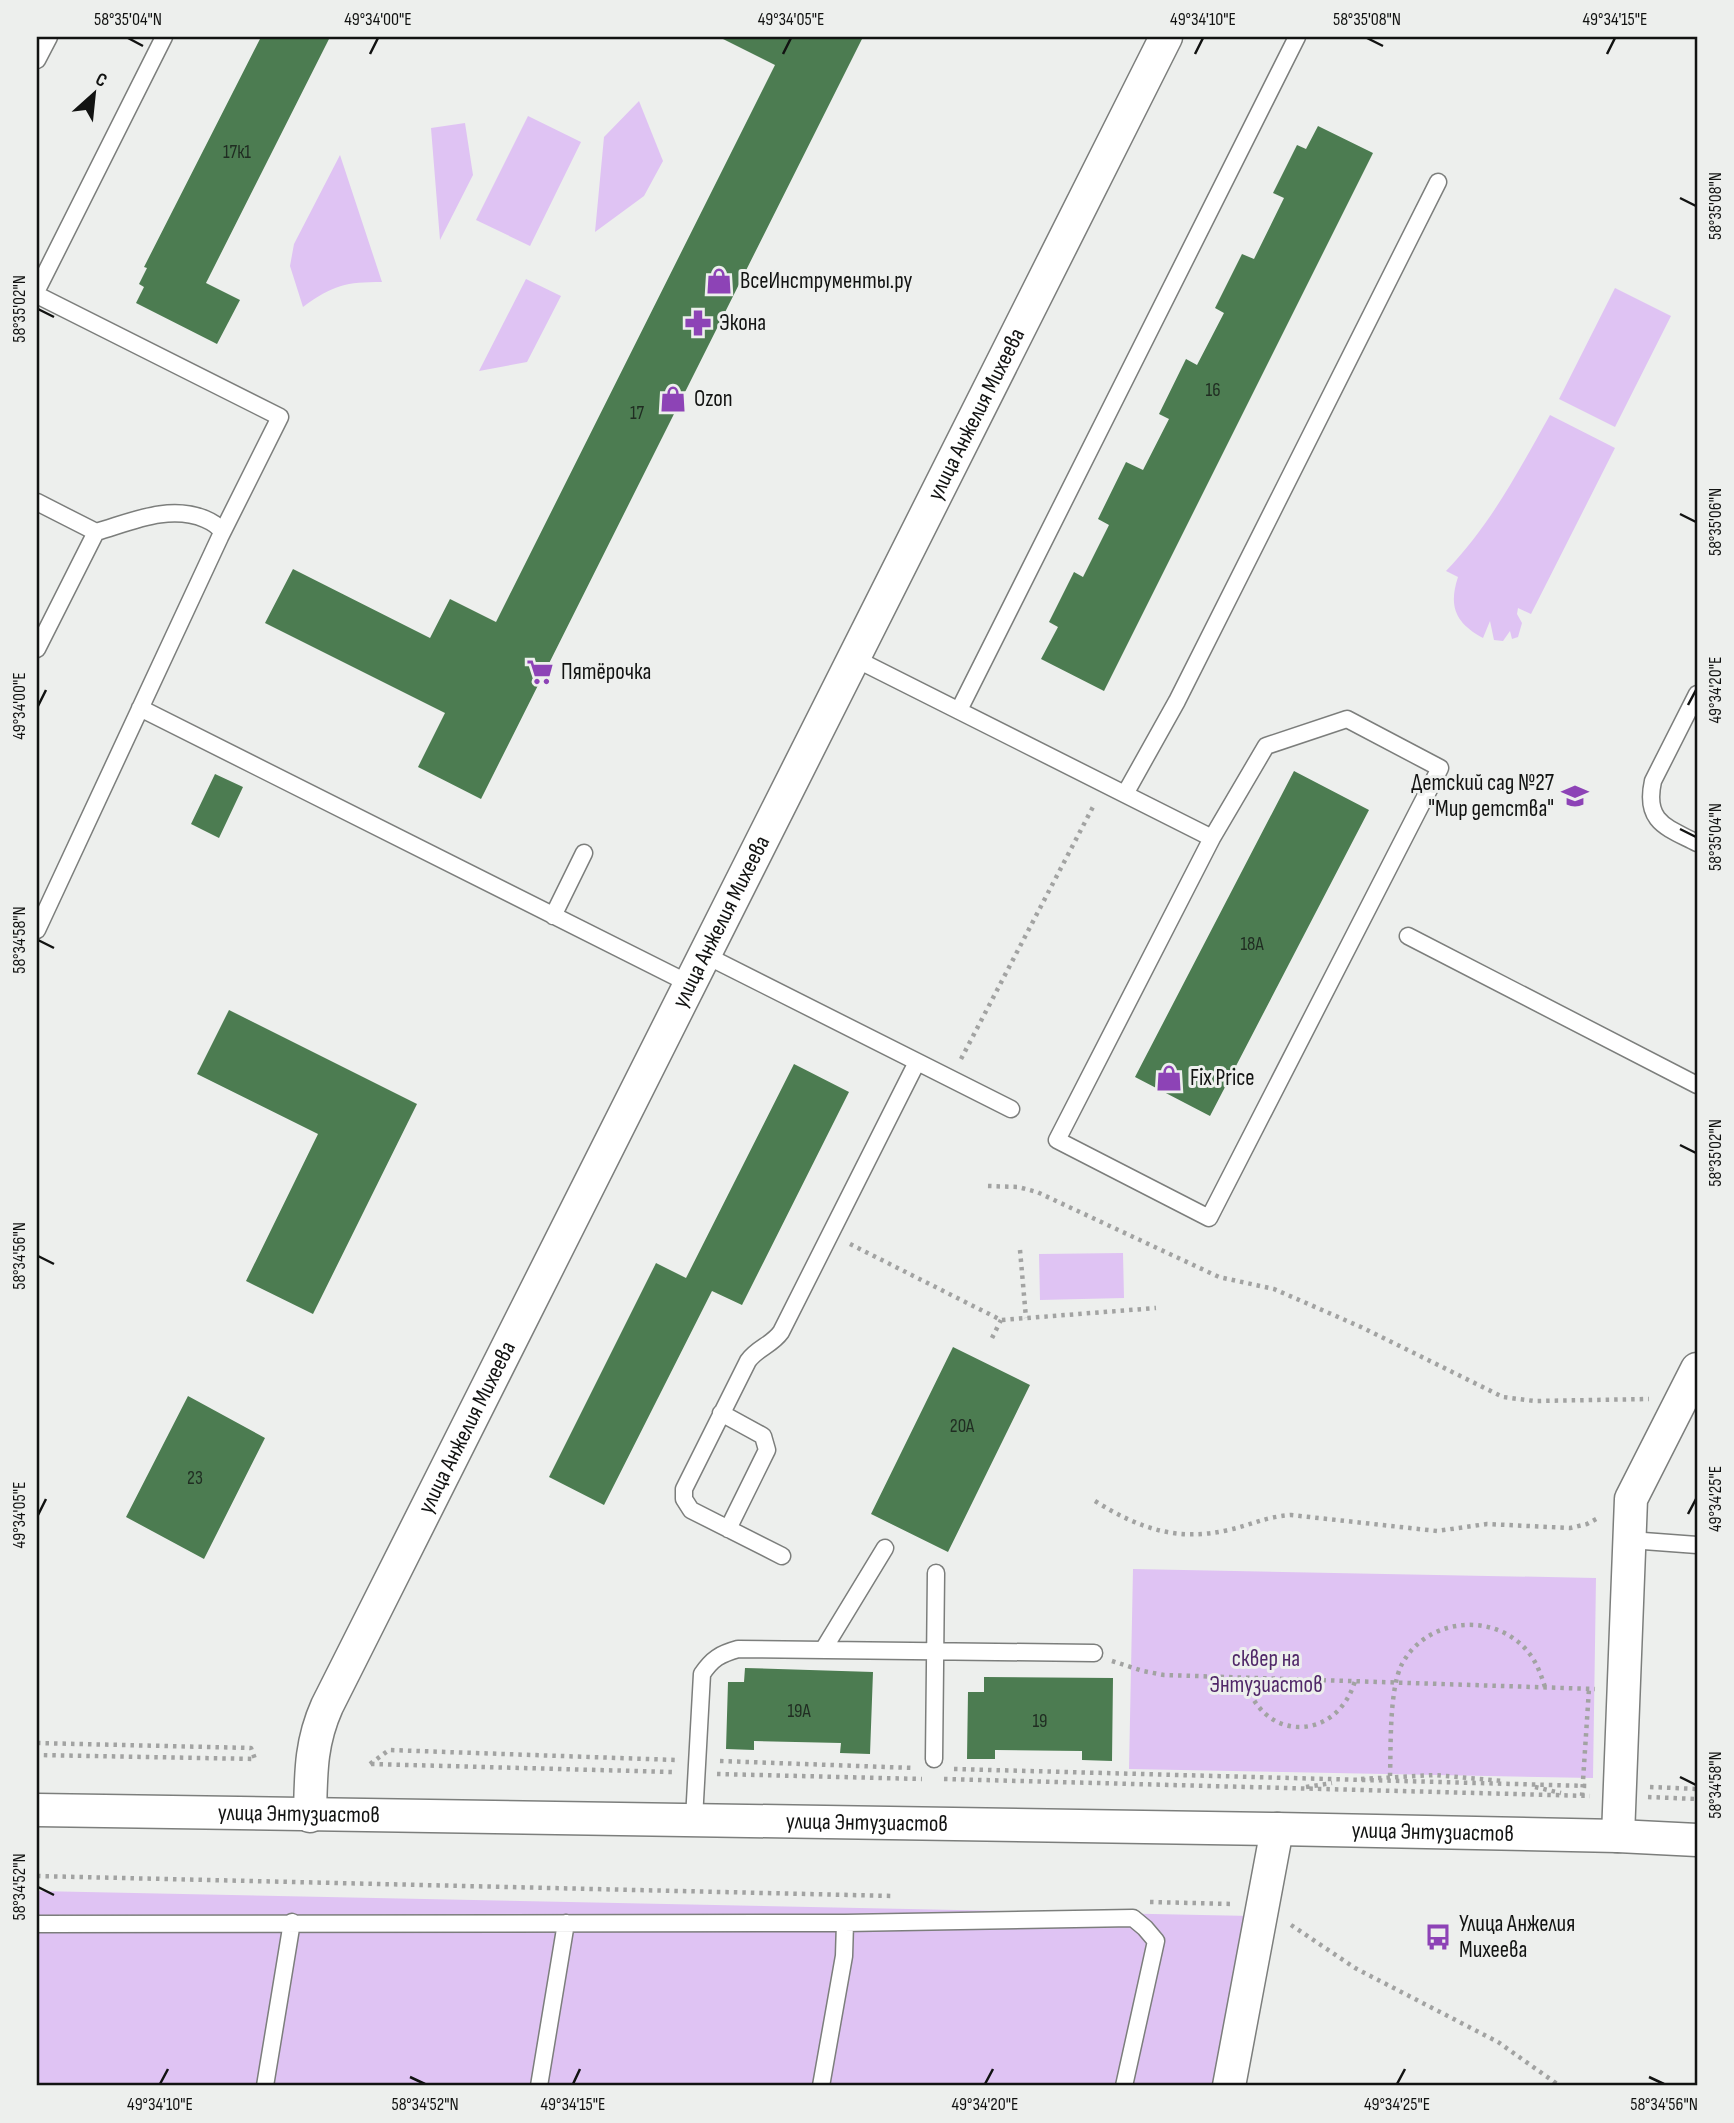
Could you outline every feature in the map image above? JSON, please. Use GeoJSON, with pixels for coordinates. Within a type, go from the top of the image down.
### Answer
{"type":"FeatureCollection","features":[{"type":"Feature","properties":{"kind":"street","name":"улица Анжелия Михеева"},"geometry":{"type":"LineString","coordinates":[[310,1816],[313,1749],[327,1706],[1166,37]]}},
{"type":"Feature","properties":{"kind":"street"},"geometry":{"type":"LineString","coordinates":[[1618,1836],[1631,1499],[1697,1368]]}},
{"type":"Feature","properties":{"kind":"street","name":"улица Энтузиастов"},"geometry":{"type":"LineString","coordinates":[[37,1810],[1277,1829],[1697,1840]]}},
{"type":"Feature","properties":{"kind":"street"},"geometry":{"type":"LineString","coordinates":[[1229,2086],[1277,1829]]}},
{"type":"Feature","properties":{"kind":"lane"},"geometry":{"type":"LineString","coordinates":[[37,60],[49,37]]}},
{"type":"Feature","properties":{"kind":"lane"},"geometry":{"type":"LineString","coordinates":[[37,930],[220,537],[280,417],[37,293],[164,37]]}},
{"type":"Feature","properties":{"kind":"lane"},"geometry":{"type":"LineString","coordinates":[[959,710],[1297,37]]}},
{"type":"Feature","properties":{"kind":"lane"},"geometry":{"type":"LineString","coordinates":[[1125,794],[1177,701],[1438,182]]}},
{"type":"Feature","properties":{"kind":"lane"},"geometry":{"type":"LineString","coordinates":[[37,502],[96,532],[174,512],[197,516],[217,525],[222,532],[220,537]]}},
{"type":"Feature","properties":{"kind":"lane"},"geometry":{"type":"LineString","coordinates":[[37,649],[96,532]]}},
{"type":"Feature","properties":{"kind":"lane"},"geometry":{"type":"LineString","coordinates":[[854,658],[1212,838]]}},
{"type":"Feature","properties":{"kind":"lane"},"geometry":{"type":"LineString","coordinates":[[1697,694],[1653,781],[1650,802],[1653,813],[1661,824],[1697,843]]}},
{"type":"Feature","properties":{"kind":"lane"},"geometry":{"type":"LineString","coordinates":[[140,708],[690,984]]}},
{"type":"Feature","properties":{"kind":"lane"},"geometry":{"type":"LineString","coordinates":[[1347,719],[1440,768],[1209,1218],[1057,1140],[1212,838],[1266,746],[1347,719]]}},
{"type":"Feature","properties":{"kind":"lane"},"geometry":{"type":"LineString","coordinates":[[553,916],[584,853]]}},
{"type":"Feature","properties":{"kind":"lane"},"geometry":{"type":"LineString","coordinates":[[1408,936],[1697,1085]]}},
{"type":"Feature","properties":{"kind":"lane"},"geometry":{"type":"LineString","coordinates":[[705,955],[1011,1109]]}},
{"type":"Feature","properties":{"kind":"lane"},"geometry":{"type":"LineString","coordinates":[[782,1556],[691,1510],[686,1506],[683,1494],[752,1355],[771,1344],[782,1332],[917,1062]]}},
{"type":"Feature","properties":{"kind":"lane"},"geometry":{"type":"LineString","coordinates":[[721,1413],[763,1436],[767,1450],[728,1529]]}},
{"type":"Feature","properties":{"kind":"lane"},"geometry":{"type":"LineString","coordinates":[[1630,1539],[1697,1545]]}},
{"type":"Feature","properties":{"kind":"lane"},"geometry":{"type":"LineString","coordinates":[[823,1650],[885,1548]]}},
{"type":"Feature","properties":{"kind":"lane"},"geometry":{"type":"LineString","coordinates":[[933,1765],[936,1573]]}},
{"type":"Feature","properties":{"kind":"lane"},"geometry":{"type":"LineString","coordinates":[[694,1819],[702,1674],[719,1654],[737,1649],[1094,1653]]}},
{"type":"Feature","properties":{"kind":"lane"},"geometry":{"type":"LineString","coordinates":[[37,1924],[845,1923],[1133,1918],[1156,1941],[1124,2086]]}},
{"type":"Feature","properties":{"kind":"lane"},"geometry":{"type":"LineString","coordinates":[[265,2086],[292,1922]]}},
{"type":"Feature","properties":{"kind":"lane"},"geometry":{"type":"LineString","coordinates":[[539,2086],[566,1923]]}},
{"type":"Feature","properties":{"kind":"lane"},"geometry":{"type":"LineString","coordinates":[[821,2086],[844,1956],[845,1923]]}},
{"type":"Feature","properties":{"kind":"path"},"geometry":{"type":"LineString","coordinates":[[951,1079],[1105,783]]}},
{"type":"Feature","properties":{"kind":"path"},"geometry":{"type":"LineString","coordinates":[[988,1186],[1018,1187],[1037,1192],[1219,1277],[1285,1293],[1503,1397],[1534,1401],[1682,1398]]}},
{"type":"Feature","properties":{"kind":"path"},"geometry":{"type":"LineString","coordinates":[[830,1235],[1001,1320],[1156,1308]]}},
{"type":"Feature","properties":{"kind":"path"},"geometry":{"type":"LineString","coordinates":[[1020,1250],[1026,1318]]}},
{"type":"Feature","properties":{"kind":"path"},"geometry":{"type":"LineString","coordinates":[[992,1338],[1001,1320]]}},
{"type":"Feature","properties":{"kind":"path"},"geometry":{"type":"LineString","coordinates":[[1095,1501],[1125,1520],[1149,1529],[1178,1534],[1201,1534],[1230,1530],[1271,1516],[1291,1515],[1425,1531],[1495,1524],[1570,1528],[1587,1524],[1631,1499]]}},
{"type":"Feature","properties":{"kind":"path"},"geometry":{"type":"LineString","coordinates":[[1390,1776],[1395,1682],[1412,1649],[1426,1637],[1444,1628],[1471,1625],[1499,1630],[1516,1640],[1529,1653],[1539,1669],[1545,1687]]}},
{"type":"Feature","properties":{"kind":"path"},"geometry":{"type":"LineString","coordinates":[[1094,1653],[1120,1664],[1164,1675],[1623,1690]]}},
{"type":"Feature","properties":{"kind":"path"},"geometry":{"type":"LineString","coordinates":[[1245,1677],[1254,1702],[1262,1713],[1273,1720],[1298,1728],[1324,1722],[1335,1715],[1345,1705],[1355,1681]]}},
{"type":"Feature","properties":{"kind":"path"},"geometry":{"type":"LineString","coordinates":[[1582,1796],[1589,1688]]}},
{"type":"Feature","properties":{"kind":"path"},"geometry":{"type":"LineString","coordinates":[[37,1743],[251,1748],[255,1759],[37,1755]]}},
{"type":"Feature","properties":{"kind":"path"},"geometry":{"type":"LineString","coordinates":[[1697,1788],[1619,1791],[1582,1796],[1295,1789],[696,1767],[389,1750],[370,1764],[696,1767],[933,1765],[1343,1781],[1583,1786],[1619,1791],[1697,1799]]}},
{"type":"Feature","properties":{"kind":"path"},"geometry":{"type":"LineString","coordinates":[[1295,1789],[1390,1776],[1436,1775],[1521,1784],[1572,1796]]}},
{"type":"Feature","properties":{"kind":"path"},"geometry":{"type":"LineString","coordinates":[[37,1876],[901,1896]]}},
{"type":"Feature","properties":{"kind":"path"},"geometry":{"type":"LineString","coordinates":[[1138,1902],[1263,1905],[1355,1968],[1498,2042],[1560,2086]]}},
{"type":"Feature","properties":{"kind":"green space"},"geometry":{"type":"Polygon","coordinates":[[[639,101],[663,161],[644,196],[595,232],[604,137],[639,101]]]}},
{"type":"Feature","properties":{"kind":"green space"},"geometry":{"type":"Polygon","coordinates":[[[528,116],[581,142],[530,246],[476,220],[528,116]]]}},
{"type":"Feature","properties":{"kind":"green space"},"geometry":{"type":"Polygon","coordinates":[[[465,123],[473,175],[440,240],[431,128],[465,123]]]}},
{"type":"Feature","properties":{"kind":"green space"},"geometry":{"type":"Polygon","coordinates":[[[340,155],[382,282],[340,286],[303,307],[290,266],[294,244],[340,155]]]}},
{"type":"Feature","properties":{"kind":"green space"},"geometry":{"type":"Polygon","coordinates":[[[526,279],[561,296],[527,362],[479,371],[526,279]]]}},
{"type":"Feature","properties":{"kind":"green space"},"geometry":{"type":"Polygon","coordinates":[[[1615,288],[1671,316],[1615,427],[1559,399],[1615,288]]]}},
{"type":"Feature","properties":{"kind":"green space"},"geometry":{"type":"Polygon","coordinates":[[[1550,415],[1615,448],[1531,614],[1518,608],[1517,614],[1522,623],[1518,637],[1512,639],[1510,631],[1503,641],[1494,640],[1490,621],[1483,638],[1466,626],[1457,613],[1454,597],[1458,577],[1446,571],[1490,516],[1550,415]]]}},
{"type":"Feature","properties":{"kind":"green space"},"geometry":{"type":"Polygon","coordinates":[[[1123,1253],[1124,1298],[1040,1300],[1039,1254],[1123,1253]]]}},
{"type":"Feature","properties":{"kind":"green space","name":"сквер на Энтузиастов"},"geometry":{"type":"Polygon","coordinates":[[[1133,1569],[1596,1578],[1593,1778],[1129,1769],[1133,1569]]]}},
{"type":"Feature","properties":{"kind":"green space"},"geometry":{"type":"Polygon","coordinates":[[[37,1891],[1252,1916],[1223,2086],[37,2086],[37,1891]]]}},
{"type":"Feature","properties":{"kind":"building"},"geometry":{"type":"Polygon","coordinates":[[[261,37],[330,37],[206,283],[240,300],[217,344],[136,303],[144,287],[139,284],[147,268],[144,267],[261,37]]]}},
{"type":"Feature","properties":{"kind":"building"},"geometry":{"type":"Polygon","coordinates":[[[719,37],[863,37],[481,799],[418,767],[445,713],[265,623],[293,569],[430,638],[450,599],[496,622],[775,65],[719,37]]]}},
{"type":"Feature","properties":{"kind":"building"},"geometry":{"type":"Polygon","coordinates":[[[1318,126],[1373,153],[1104,691],[1041,659],[1058,627],[1049,622],[1074,572],[1083,577],[1109,525],[1098,519],[1126,462],[1143,470],[1169,419],[1159,414],[1186,359],[1197,365],[1224,313],[1215,308],[1242,254],[1254,259],[1284,198],[1273,193],[1297,145],[1306,149],[1318,126]]]}},
{"type":"Feature","properties":{"kind":"building"},"geometry":{"type":"Polygon","coordinates":[[[1294,771],[1369,810],[1210,1116],[1135,1077],[1294,771]]]}},
{"type":"Feature","properties":{"kind":"building"},"geometry":{"type":"Polygon","coordinates":[[[215,774],[243,787],[219,838],[191,824],[215,774]]]}},
{"type":"Feature","properties":{"kind":"building"},"geometry":{"type":"Polygon","coordinates":[[[229,1010],[417,1104],[313,1314],[246,1281],[318,1134],[197,1074],[229,1010]]]}},
{"type":"Feature","properties":{"kind":"building"},"geometry":{"type":"Polygon","coordinates":[[[794,1064],[849,1092],[742,1305],[712,1291],[604,1505],[549,1477],[656,1263],[686,1278],[794,1064]]]}},
{"type":"Feature","properties":{"kind":"building"},"geometry":{"type":"Polygon","coordinates":[[[953,1347],[1030,1385],[948,1552],[871,1514],[953,1347]]]}},
{"type":"Feature","properties":{"kind":"building"},"geometry":{"type":"Polygon","coordinates":[[[188,1396],[265,1438],[204,1559],[126,1517],[188,1396]]]}},
{"type":"Feature","properties":{"kind":"building"},"geometry":{"type":"Polygon","coordinates":[[[745,1668],[873,1672],[870,1754],[840,1753],[841,1743],[754,1741],[754,1750],[726,1749],[728,1682],[744,1682],[745,1668]]]}},
{"type":"Feature","properties":{"kind":"building"},"geometry":{"type":"Polygon","coordinates":[[[984,1677],[1113,1678],[1112,1761],[1082,1760],[1082,1751],[995,1750],[995,1759],[967,1759],[968,1692],[984,1692],[984,1677]]]}},
{"type":"Feature","properties":{"kind":"place","name":"ВсеИнструменты.ру"},"geometry":{"type":"Point","coordinates":[719,281]}},
{"type":"Feature","properties":{"kind":"place","name":"Экона"},"geometry":{"type":"Point","coordinates":[698,323]}},
{"type":"Feature","properties":{"kind":"place","name":"Ozon"},"geometry":{"type":"Point","coordinates":[673,399]}},
{"type":"Feature","properties":{"kind":"place","name":"Пятёрочка"},"geometry":{"type":"Point","coordinates":[540,672]}},
{"type":"Feature","properties":{"kind":"place","name":"Детский сад №27 \"Мир детства\""},"geometry":{"type":"Point","coordinates":[1575,796]}},
{"type":"Feature","properties":{"kind":"place","name":"Fix Price"},"geometry":{"type":"Point","coordinates":[1169,1078]}},
{"type":"Feature","properties":{"kind":"place","name":"Улица Анжелия Михеева"},"geometry":{"type":"Point","coordinates":[1438,1937]}}]}
